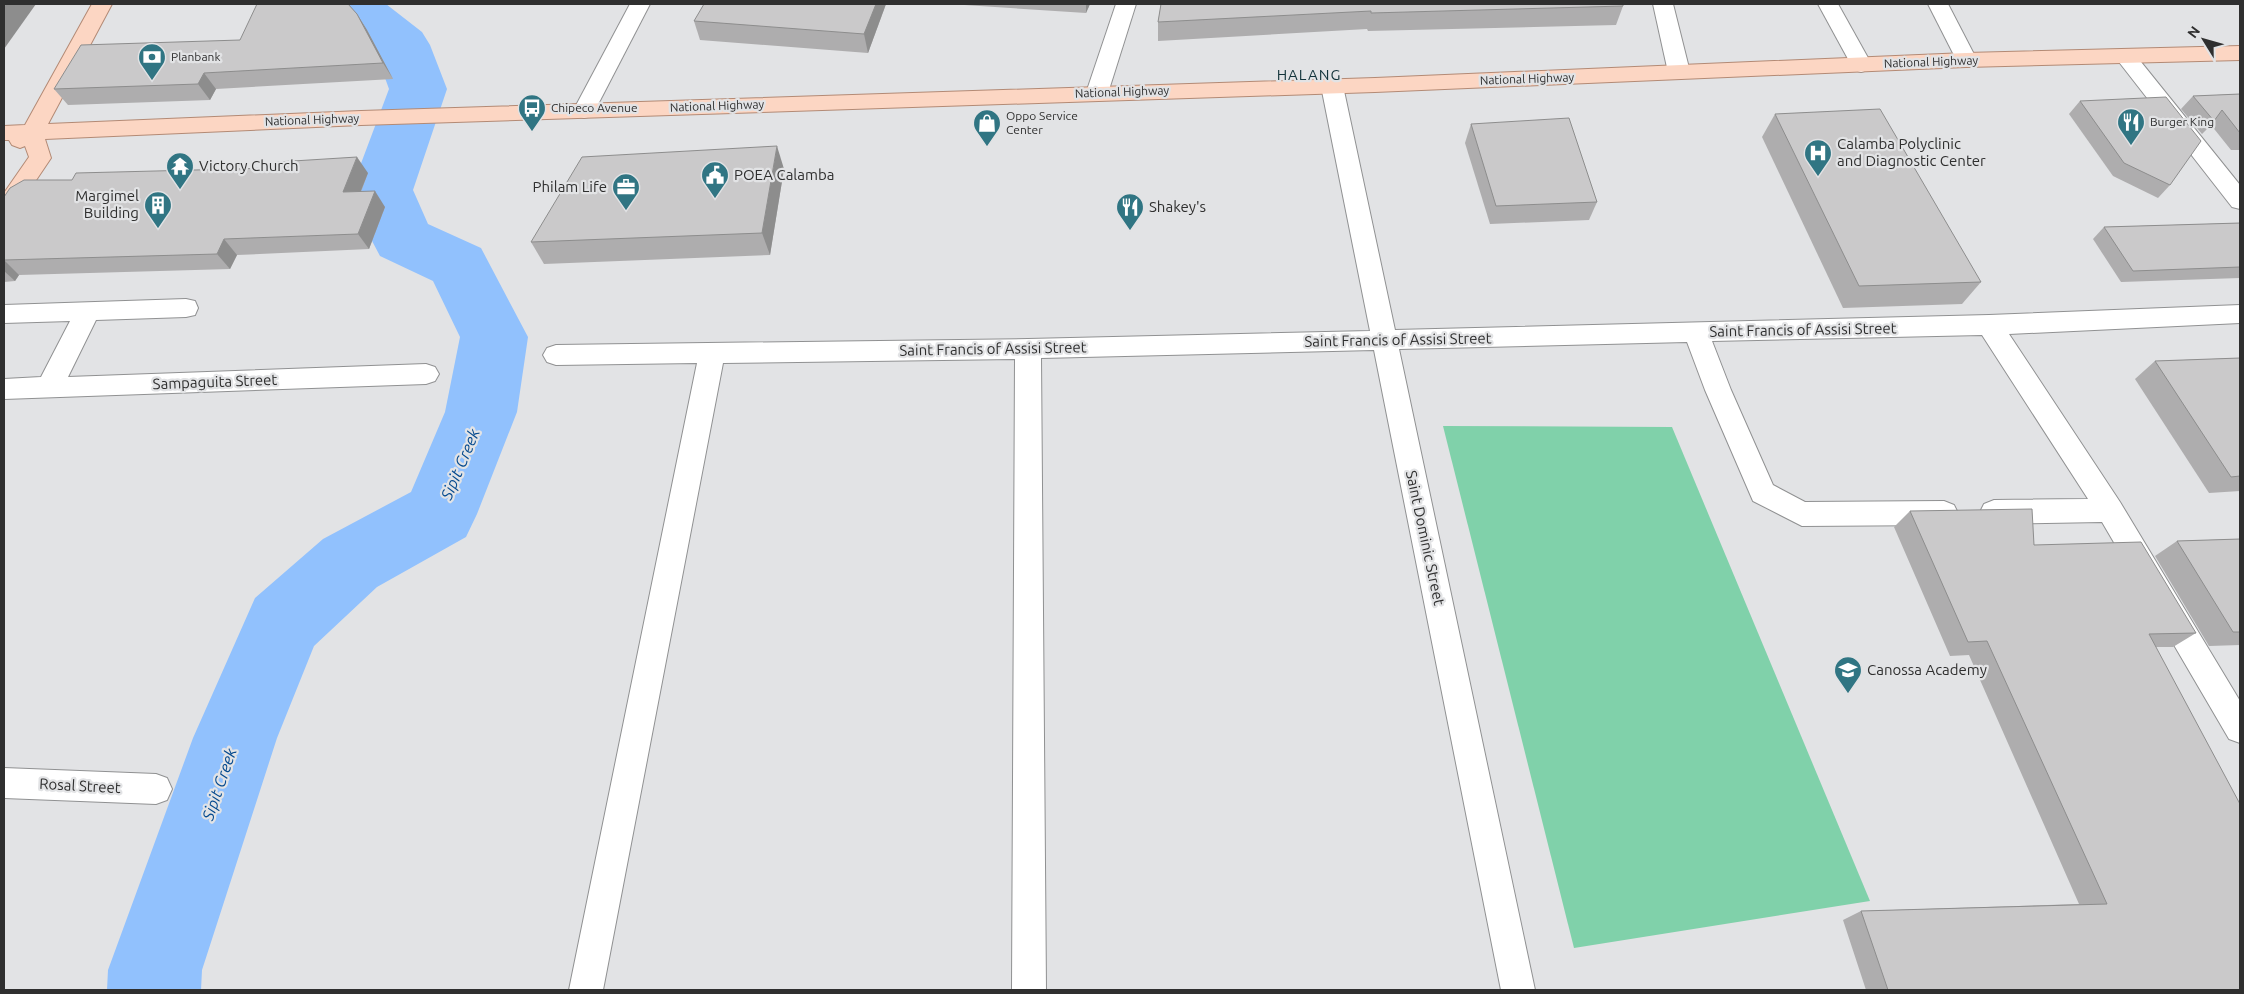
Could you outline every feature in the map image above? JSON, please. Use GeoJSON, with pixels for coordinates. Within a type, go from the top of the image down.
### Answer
{"type":"FeatureCollection","features":[{"type":"Feature","properties":{"kind":"main road"},"geometry":{"type":"LineString","coordinates":[[4,150],[32,132],[102,4]]}},
{"type":"Feature","properties":{"kind":"main road","name":"National Highway"},"geometry":{"type":"LineString","coordinates":[[4,133],[361,118],[1332,86],[1966,60],[2240,53]]}},
{"type":"Feature","properties":{"kind":"main road"},"geometry":{"type":"LineString","coordinates":[[4,210],[40,158],[32,132]]}},
{"type":"Feature","properties":{"kind":"street"},"geometry":{"type":"LineString","coordinates":[[584,111],[640,4]]}},
{"type":"Feature","properties":{"kind":"street"},"geometry":{"type":"LineString","coordinates":[[1097,93],[1126,4]]}},
{"type":"Feature","properties":{"kind":"street"},"geometry":{"type":"LineString","coordinates":[[1662,4],[1679,72]]}},
{"type":"Feature","properties":{"kind":"street"},"geometry":{"type":"LineString","coordinates":[[1828,4],[1861,64]]}},
{"type":"Feature","properties":{"kind":"street"},"geometry":{"type":"LineString","coordinates":[[1938,4],[1966,60]]}},
{"type":"Feature","properties":{"kind":"street"},"geometry":{"type":"LineString","coordinates":[[2126,57],[2240,201]]}},
{"type":"Feature","properties":{"kind":"street","name":"Saint Dominic Street"},"geometry":{"type":"LineString","coordinates":[[1332,86],[1518,990]]}},
{"type":"Feature","properties":{"kind":"street"},"geometry":{"type":"LineString","coordinates":[[4,314],[186,308]]}},
{"type":"Feature","properties":{"kind":"street"},"geometry":{"type":"LineString","coordinates":[[48,388],[88,311]]}},
{"type":"Feature","properties":{"kind":"street","name":"Saint Francis of Assisi Street"},"geometry":{"type":"LineString","coordinates":[[556,355],[1028,349],[1989,325],[2240,314]]}},
{"type":"Feature","properties":{"kind":"street"},"geometry":{"type":"LineString","coordinates":[[1989,325],[2035,391],[2110,510],[2240,729]]}},
{"type":"Feature","properties":{"kind":"street"},"geometry":{"type":"LineString","coordinates":[[1696,332],[1718,390],[1763,493],[1802,514],[2110,510]]}},
{"type":"Feature","properties":{"kind":"street"},"geometry":{"type":"LineString","coordinates":[[1028,349],[1029,990]]}},
{"type":"Feature","properties":{"kind":"street"},"geometry":{"type":"LineString","coordinates":[[586,990],[712,354]]}},
{"type":"Feature","properties":{"kind":"street","name":"Sampaguita Street"},"geometry":{"type":"LineString","coordinates":[[4,389],[426,374]]}},
{"type":"Feature","properties":{"kind":"street","name":"Rosal Street"},"geometry":{"type":"LineString","coordinates":[[4,782],[156,789]]}},
{"type":"Feature","properties":{"kind":"green space"},"geometry":{"type":"Polygon","coordinates":[[[1443,426],[1672,427],[1870,901],[1574,948],[1443,426]]]}},
{"type":"Feature","properties":{"kind":"building"},"geometry":{"type":"Polygon","coordinates":[[[257,4],[348,4],[357,14],[383,63],[204,73],[198,84],[54,89],[81,45],[240,40],[257,4]]]}},
{"type":"Feature","properties":{"kind":"building"},"geometry":{"type":"Polygon","coordinates":[[[704,4],[876,4],[864,34],[694,21],[704,4]]]}},
{"type":"Feature","properties":{"kind":"building"},"geometry":{"type":"Polygon","coordinates":[[[1161,4],[1623,4],[1623,6],[1371,13],[1371,11],[1158,22],[1161,4]]]}},
{"type":"Feature","properties":{"kind":"building"},"geometry":{"type":"Polygon","coordinates":[[[2240,94],[2240,133],[2222,110],[2214,121],[2193,96],[2240,94]]]}},
{"type":"Feature","properties":{"kind":"building"},"geometry":{"type":"Polygon","coordinates":[[[2166,97],[2201,141],[2170,185],[2124,163],[2080,101],[2166,97]]]}},
{"type":"Feature","properties":{"kind":"building"},"geometry":{"type":"Polygon","coordinates":[[[1880,109],[1981,282],[1859,286],[1775,114],[1880,109]]]}},
{"type":"Feature","properties":{"kind":"building"},"geometry":{"type":"Polygon","coordinates":[[[1569,118],[1597,202],[1496,206],[1471,124],[1569,118]]]}},
{"type":"Feature","properties":{"kind":"building"},"geometry":{"type":"Polygon","coordinates":[[[777,146],[762,233],[531,242],[582,157],[777,146]]]}},
{"type":"Feature","properties":{"kind":"building"},"geometry":{"type":"Polygon","coordinates":[[[357,157],[343,192],[375,191],[358,234],[224,239],[217,254],[4,260],[4,197],[10,188],[24,180],[72,180],[76,173],[274,168],[277,162],[357,157]]]}},
{"type":"Feature","properties":{"kind":"building"},"geometry":{"type":"Polygon","coordinates":[[[2240,223],[2240,267],[2133,271],[2104,227],[2240,223]]]}},
{"type":"Feature","properties":{"kind":"building"},"geometry":{"type":"Polygon","coordinates":[[[2240,358],[2240,476],[2231,477],[2155,361],[2240,358]]]}},
{"type":"Feature","properties":{"kind":"building"},"geometry":{"type":"Polygon","coordinates":[[[2032,509],[2034,545],[2141,542],[2196,633],[2149,634],[2240,804],[2240,990],[1888,990],[1861,911],[2107,904],[1987,641],[1968,642],[1910,511],[2032,509]]]}},
{"type":"Feature","properties":{"kind":"building"},"geometry":{"type":"Polygon","coordinates":[[[2240,539],[2240,632],[2233,632],[2177,541],[2240,539]]]}},
{"type":"Feature","properties":{"kind":"waterway","name":"Sipit Creek"},"geometry":{"type":"LineString","coordinates":[[154,990],[155,970],[235,738],[283,623],[350,563],[439,514],[481,412],[494,337],[458,265],[403,239],[382,190],[418,89],[402,45],[351,4]]}},
{"type":"Feature","properties":{"kind":"place","name":"Planbank"},"geometry":{"type":"Point","coordinates":[152,81]}},
{"type":"Feature","properties":{"kind":"place","name":"Chipeco Avenue"},"geometry":{"type":"Point","coordinates":[532,132]}},
{"type":"Feature","properties":{"kind":"place","name":"Burger King"},"geometry":{"type":"Point","coordinates":[2131,146]}},
{"type":"Feature","properties":{"kind":"place","name":"Oppo Service Center"},"geometry":{"type":"Point","coordinates":[987,147]}},
{"type":"Feature","properties":{"kind":"place","name":"Calamba Polyclinic and Diagnostic Center"},"geometry":{"type":"Point","coordinates":[1818,177]}},
{"type":"Feature","properties":{"kind":"place","name":"Victory Church"},"geometry":{"type":"Point","coordinates":[180,190]}},
{"type":"Feature","properties":{"kind":"place","name":"POEA Calamba"},"geometry":{"type":"Point","coordinates":[715,199]}},
{"type":"Feature","properties":{"kind":"place","name":"Philam Life"},"geometry":{"type":"Point","coordinates":[626,211]}},
{"type":"Feature","properties":{"kind":"place","name":"Margimel Building"},"geometry":{"type":"Point","coordinates":[158,229]}},
{"type":"Feature","properties":{"kind":"place","name":"Shakey's"},"geometry":{"type":"Point","coordinates":[1130,231]}},
{"type":"Feature","properties":{"kind":"place","name":"Canossa Academy"},"geometry":{"type":"Point","coordinates":[1848,694]}},
{"type":"Feature","properties":{"kind":"district","name":"HALANG"},"geometry":{"type":"Point","coordinates":[1309,75]}}]}
